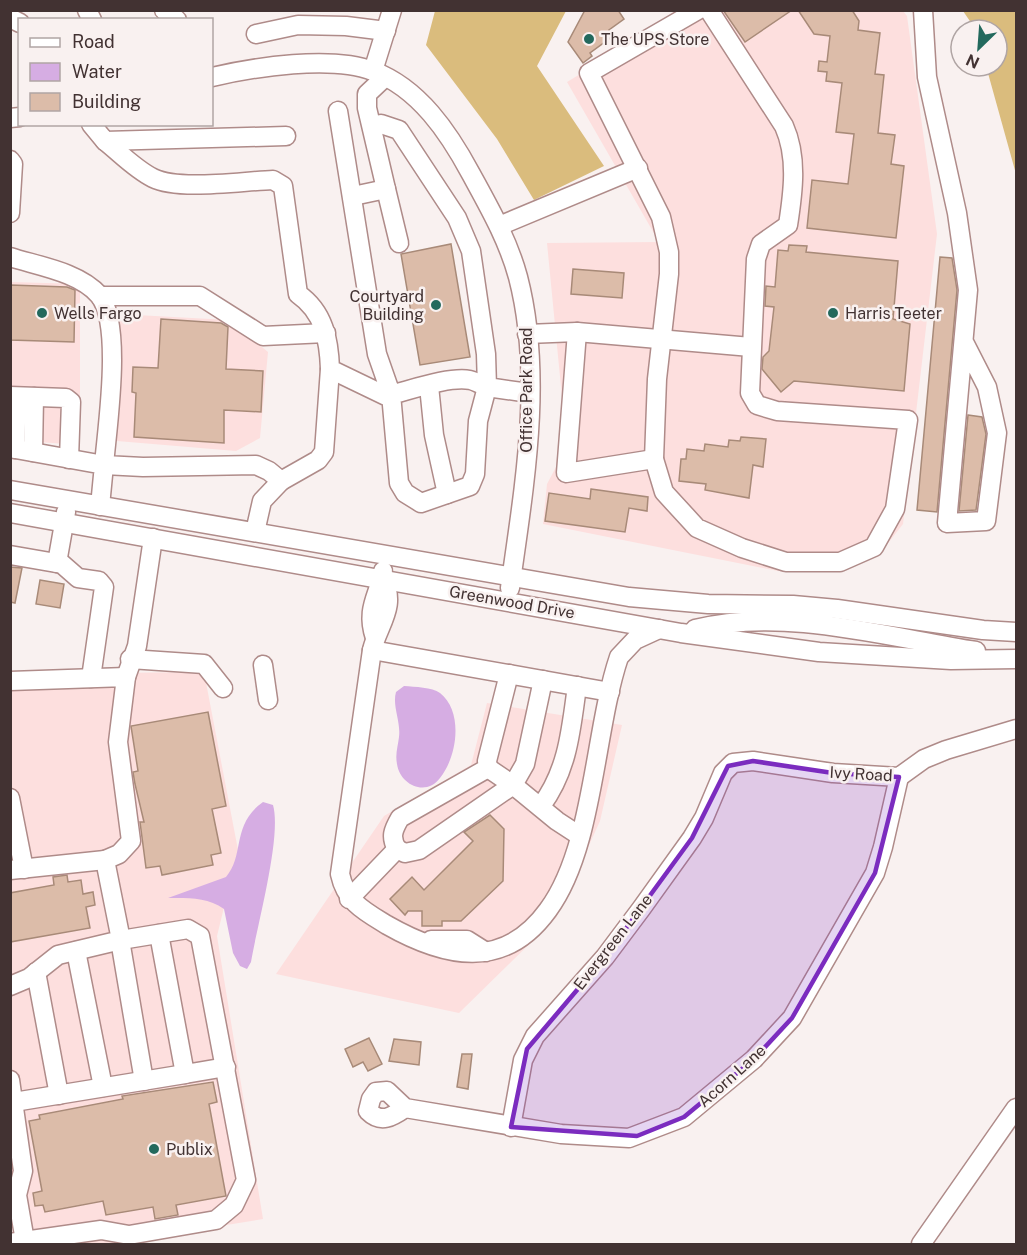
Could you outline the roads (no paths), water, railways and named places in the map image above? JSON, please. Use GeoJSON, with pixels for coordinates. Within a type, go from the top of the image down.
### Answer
{"type":"FeatureCollection","features":[{"type":"Feature","properties":{"kind":"street"},"geometry":{"type":"LineString","coordinates":[[392,10],[379,74],[367,94],[372,126],[399,243]]}},
{"type":"Feature","properties":{"kind":"street"},"geometry":{"type":"LineString","coordinates":[[698,10],[589,73],[661,217],[669,252],[654,459],[664,492],[697,528],[742,548],[786,562],[840,562],[874,546],[895,509],[908,420],[777,411],[758,405],[750,393],[756,259],[761,244],[788,225],[794,183],[789,137],[761,88],[709,10]]}},
{"type":"Feature","properties":{"kind":"street"},"geometry":{"type":"LineString","coordinates":[[923,10],[927,78],[957,213],[968,290],[947,523],[986,521],[997,433],[987,387],[964,342]]}},
{"type":"Feature","properties":{"kind":"street"},"geometry":{"type":"LineString","coordinates":[[256,34],[298,25],[346,26],[386,31]]}},
{"type":"Feature","properties":{"kind":"street","name":"Office Park Road"},"geometry":{"type":"LineString","coordinates":[[213,77],[287,65],[329,65],[379,74],[423,105],[461,154],[499,226],[518,276],[527,334],[529,393],[525,472],[508,601]]}},
{"type":"Feature","properties":{"kind":"street"},"geometry":{"type":"LineString","coordinates":[[338,111],[377,354],[391,394],[399,483],[405,493],[421,503],[470,486],[475,474],[478,421],[487,387],[486,354],[471,251],[457,218],[399,130],[381,124],[372,126]]}},
{"type":"Feature","properties":{"kind":"street"},"geometry":{"type":"LineString","coordinates":[[93,126],[105,141],[138,168],[153,178],[172,184],[273,180],[283,186],[298,294],[308,300],[326,333],[330,369],[324,452],[318,460],[281,481],[262,501],[255,532]]}},
{"type":"Feature","properties":{"kind":"street"},"geometry":{"type":"LineString","coordinates":[[105,141],[286,136]]}},
{"type":"Feature","properties":{"kind":"street"},"geometry":{"type":"LineString","coordinates":[[10,160],[13,164],[10,213]]}},
{"type":"Feature","properties":{"kind":"street"},"geometry":{"type":"LineString","coordinates":[[499,226],[638,168]]}},
{"type":"Feature","properties":{"kind":"street"},"geometry":{"type":"LineString","coordinates":[[353,196],[386,189]]}},
{"type":"Feature","properties":{"kind":"street"},"geometry":{"type":"LineString","coordinates":[[10,257],[68,275],[100,296],[200,296],[263,336],[326,333]]}},
{"type":"Feature","properties":{"kind":"street"},"geometry":{"type":"LineString","coordinates":[[100,296],[111,328],[112,359],[100,506]]}},
{"type":"Feature","properties":{"kind":"street"},"geometry":{"type":"LineString","coordinates":[[527,334],[577,332],[751,347]]}},
{"type":"Feature","properties":{"kind":"street"},"geometry":{"type":"LineString","coordinates":[[577,332],[566,474],[654,459]]}},
{"type":"Feature","properties":{"kind":"street"},"geometry":{"type":"LineString","coordinates":[[330,369],[386,396],[469,380],[487,387],[529,393]]}},
{"type":"Feature","properties":{"kind":"street"},"geometry":{"type":"LineString","coordinates":[[429,386],[434,435],[447,494]]}},
{"type":"Feature","properties":{"kind":"street"},"geometry":{"type":"LineString","coordinates":[[69,459],[71,402],[66,398],[20,397],[19,450],[69,459],[104,465],[143,467],[256,465],[269,471],[281,481]]}},
{"type":"Feature","properties":{"kind":"street","name":"Greenwood Drive"},"geometry":{"type":"LineString","coordinates":[[10,490],[673,602],[793,605],[983,630],[1017,632]]}},
{"type":"Feature","properties":{"kind":"street"},"geometry":{"type":"LineString","coordinates":[[57,563],[67,500]]}},
{"type":"Feature","properties":{"kind":"street","name":"Greenwood Drive"},"geometry":{"type":"LineString","coordinates":[[10,513],[681,633],[819,652],[951,660],[1017,657]]}},
{"type":"Feature","properties":{"kind":"street"},"geometry":{"type":"LineString","coordinates":[[10,798],[17,870],[105,860],[120,854],[131,841],[118,742],[126,677],[130,658],[137,646],[153,538]]}},
{"type":"Feature","properties":{"kind":"street"},"geometry":{"type":"LineString","coordinates":[[385,554],[382,579],[388,589],[389,600],[383,627],[373,644],[342,844],[340,874],[343,889],[349,899],[359,908],[421,943],[456,952],[486,952],[505,948],[530,932],[549,910],[565,880],[580,836],[619,657],[626,646],[659,629]]}},
{"type":"Feature","properties":{"kind":"street"},"geometry":{"type":"LineString","coordinates":[[10,555],[57,563],[78,578],[99,581],[104,587],[91,678]]}},
{"type":"Feature","properties":{"kind":"street","name":"Greenwood Drive"},"geometry":{"type":"LineString","coordinates":[[681,633],[738,623],[794,623],[1017,657]]}},
{"type":"Feature","properties":{"kind":"street"},"geometry":{"type":"LineString","coordinates":[[373,644],[509,674],[610,692]]}},
{"type":"Feature","properties":{"kind":"street"},"geometry":{"type":"LineString","coordinates":[[130,658],[204,664],[223,688]]}},
{"type":"Feature","properties":{"kind":"street"},"geometry":{"type":"LineString","coordinates":[[263,665],[268,700]]}},
{"type":"Feature","properties":{"kind":"street"},"geometry":{"type":"LineString","coordinates":[[509,674],[487,761],[488,768],[580,836]]}},
{"type":"Feature","properties":{"kind":"street"},"geometry":{"type":"LineString","coordinates":[[10,681],[126,677]]}},
{"type":"Feature","properties":{"kind":"street"},"geometry":{"type":"LineString","coordinates":[[488,768],[399,818],[393,829],[393,841],[397,849],[405,853],[418,850],[513,785],[525,764],[543,680]]}},
{"type":"Feature","properties":{"kind":"street"},"geometry":{"type":"LineString","coordinates":[[541,806],[554,789],[564,765],[577,686]]}},
{"type":"Feature","properties":{"kind":"street","name":"Ivy Road"},"geometry":{"type":"LineString","coordinates":[[733,763],[753,761],[833,773],[899,777],[924,759],[946,750],[1017,729]]}},
{"type":"Feature","properties":{"kind":"street","name":"Evergreen Lane"},"geometry":{"type":"LineString","coordinates":[[511,1127],[523,1060],[535,1036],[605,957],[641,909],[692,838],[704,818],[723,773],[733,763]]}},
{"type":"Feature","properties":{"kind":"street","name":"Acorn Lane"},"geometry":{"type":"LineString","coordinates":[[405,1108],[561,1134],[637,1136],[684,1117],[754,1059],[792,1018],[875,873],[899,777]]}},
{"type":"Feature","properties":{"kind":"street"},"geometry":{"type":"LineString","coordinates":[[349,899],[397,849]]}},
{"type":"Feature","properties":{"kind":"street"},"geometry":{"type":"LineString","coordinates":[[105,860],[144,1080]]}},
{"type":"Feature","properties":{"kind":"street"},"geometry":{"type":"LineString","coordinates":[[10,986],[36,972],[58,955],[120,940],[188,929],[200,936],[246,1180],[234,1205],[216,1220],[129,1235],[100,1230],[18,1242],[17,1195],[23,1171],[13,1114],[14,1102],[10,1080]]}},
{"type":"Feature","properties":{"kind":"street"},"geometry":{"type":"LineString","coordinates":[[159,934],[185,1074]]}},
{"type":"Feature","properties":{"kind":"street"},"geometry":{"type":"LineString","coordinates":[[76,951],[103,1088]]}},
{"type":"Feature","properties":{"kind":"street"},"geometry":{"type":"LineString","coordinates":[[36,972],[59,1095]]}},
{"type":"Feature","properties":{"kind":"street"},"geometry":{"type":"LineString","coordinates":[[14,1102],[226,1067]]}},
{"type":"Feature","properties":{"kind":"street"},"geometry":{"type":"LineString","coordinates":[[921,1245],[1017,1108]]}},
{"type":"Feature","properties":{"kind":"water"},"geometry":{"type":"Polygon","coordinates":[[[404,686],[437,691],[448,701],[453,711],[455,735],[451,759],[440,778],[428,787],[408,783],[403,778],[397,764],[399,731],[395,697],[396,692],[404,686]]]}},
{"type":"Feature","properties":{"kind":"water"},"geometry":{"type":"Polygon","coordinates":[[[263,802],[273,805],[275,819],[272,859],[251,962],[247,969],[240,966],[233,953],[224,909],[204,900],[168,898],[226,877],[232,868],[246,820],[263,802]]]}},
{"type":"Feature","properties":{"kind":"place","name":"The UPS Store"},"geometry":{"type":"Point","coordinates":[589,39]}},
{"type":"Feature","properties":{"kind":"place","name":"Courtyard Building"},"geometry":{"type":"Point","coordinates":[436,305]}},
{"type":"Feature","properties":{"kind":"place","name":"Wells Fargo"},"geometry":{"type":"Point","coordinates":[42,313]}},
{"type":"Feature","properties":{"kind":"place","name":"Harris Teeter"},"geometry":{"type":"Point","coordinates":[833,313]}},
{"type":"Feature","properties":{"kind":"place","name":"Publix"},"geometry":{"type":"Point","coordinates":[154,1149]}}]}
